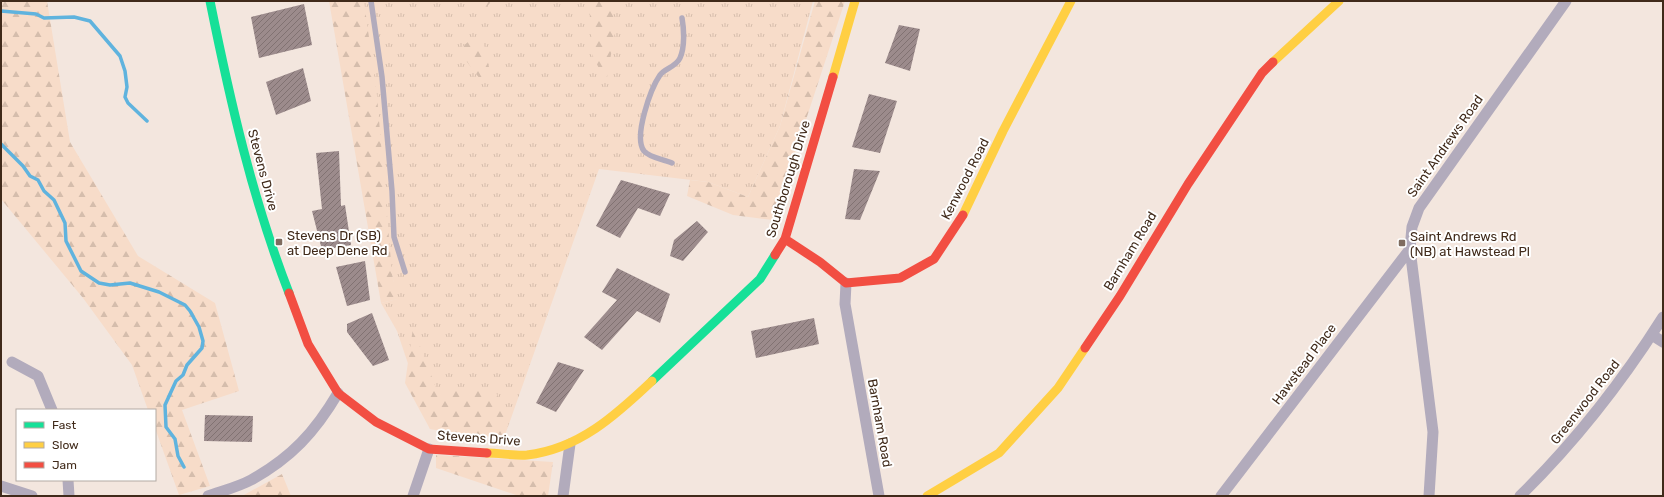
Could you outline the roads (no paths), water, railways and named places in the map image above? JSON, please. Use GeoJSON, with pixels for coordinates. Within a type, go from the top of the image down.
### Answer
{"type":"FeatureCollection","features":[{"type":"Feature","properties":{"kind":"street","name":"Stevens Drive"},"geometry":{"type":"LineString","coordinates":[[210,1],[230,101],[268,242],[308,344],[338,393],[376,422],[429,449],[528,455],[570,444]]}},
{"type":"Feature","properties":{"kind":"street","name":"Southborough Drive"},"geometry":{"type":"LineString","coordinates":[[570,444],[600,428],[760,279],[785,239],[854,1]]}},
{"type":"Feature","properties":{"kind":"street","name":"Kenwood Road"},"geometry":{"type":"LineString","coordinates":[[846,283],[900,278],[934,259],[962,217],[1002,132],[1071,1]]}},
{"type":"Feature","properties":{"kind":"street","name":"Barnham Road"},"geometry":{"type":"LineString","coordinates":[[927,496],[999,453],[1058,388],[1120,296],[1188,184],[1262,73],[1319,18],[1339,1]]}},
{"type":"Feature","properties":{"kind":"street","name":"Saint Andrews Road"},"geometry":{"type":"LineString","coordinates":[[1429,496],[1433,432],[1410,249],[1412,227],[1419,208],[1566,1]]}},
{"type":"Feature","properties":{"kind":"street"},"geometry":{"type":"LineString","coordinates":[[785,239],[820,262],[846,283]]}},
{"type":"Feature","properties":{"kind":"street","name":"Hawstead Place"},"geometry":{"type":"LineString","coordinates":[[1221,496],[1410,249]]}},
{"type":"Feature","properties":{"kind":"street","name":"Barnham Road"},"geometry":{"type":"LineString","coordinates":[[846,283],[845,304],[879,496]]}},
{"type":"Feature","properties":{"kind":"street","name":"Greenwood Road"},"geometry":{"type":"LineString","coordinates":[[1520,496],[1568,447],[1590,420],[1623,378],[1663,317]]}},
{"type":"Feature","properties":{"kind":"street"},"geometry":{"type":"LineString","coordinates":[[1652,335],[1663,342]]}},
{"type":"Feature","properties":{"kind":"street"},"geometry":{"type":"LineString","coordinates":[[12,362],[38,376],[52,409]]}},
{"type":"Feature","properties":{"kind":"street"},"geometry":{"type":"LineString","coordinates":[[208,496],[251,480],[285,457],[307,438],[325,415],[338,393]]}},
{"type":"Feature","properties":{"kind":"street"},"geometry":{"type":"LineString","coordinates":[[563,496],[570,444]]}},
{"type":"Feature","properties":{"kind":"street","name":"Stevens Drive"},"geometry":{"type":"LineString","coordinates":[[413,496],[429,449]]}},
{"type":"Feature","properties":{"kind":"street"},"geometry":{"type":"LineString","coordinates":[[68,481],[70,496]]}},
{"type":"Feature","properties":{"kind":"street"},"geometry":{"type":"LineString","coordinates":[[1,486],[32,496]]}},
{"type":"Feature","properties":{"kind":"lane"},"geometry":{"type":"LineString","coordinates":[[371,1],[382,78],[392,191],[394,237],[405,272]]}},
{"type":"Feature","properties":{"kind":"lane"},"geometry":{"type":"LineString","coordinates":[[672,163],[645,152],[641,144],[640,135],[643,118],[654,84],[661,73],[675,64],[681,56],[682,18]]}},
{"type":"Feature","properties":{"kind":"waterway"},"geometry":{"type":"LineString","coordinates":[[1,11],[36,14],[44,18],[74,17],[90,21],[120,56],[125,71],[127,87],[125,97],[128,103],[147,121]]}},
{"type":"Feature","properties":{"kind":"waterway"},"geometry":{"type":"LineString","coordinates":[[1,144],[23,166],[30,176],[38,180],[44,191],[54,200],[65,223],[66,241],[81,271],[99,283],[110,285],[130,283],[159,292],[185,305],[190,311],[199,327],[203,341],[202,348],[187,365],[183,375],[176,381],[165,405],[166,427],[175,439],[178,456],[184,467]]}},
{"type":"Feature","properties":{"kind":"place","name":"Stevens Dr (SB) at Deep Dene Rd"},"geometry":{"type":"Point","coordinates":[279,242]}},
{"type":"Feature","properties":{"kind":"place","name":"Saint Andrews Rd (NB) at Hawstead Pl"},"geometry":{"type":"Point","coordinates":[1402,243]}}]}
